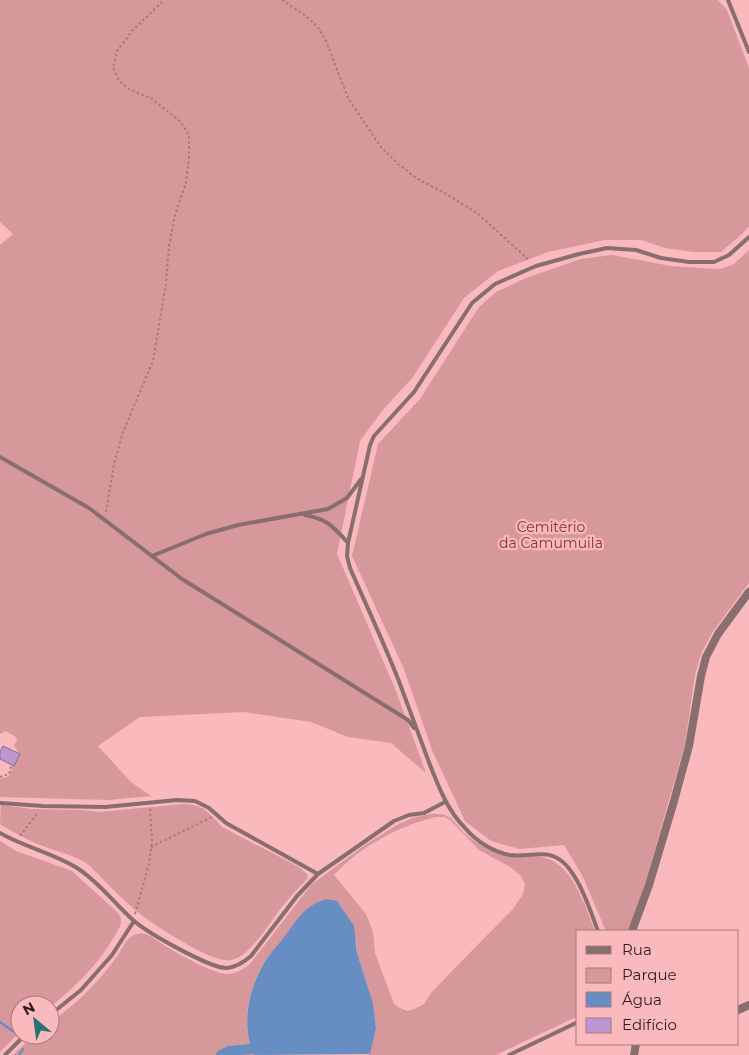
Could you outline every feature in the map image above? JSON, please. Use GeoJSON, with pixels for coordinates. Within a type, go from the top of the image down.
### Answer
{"type":"FeatureCollection","features":[{"type":"Feature","properties":{"kind":"street"},"geometry":{"type":"LineString","coordinates":[[632,930],[649,885],[679,783],[689,746],[706,658],[718,634],[749,592]]}},
{"type":"Feature","properties":{"kind":"lane"},"geometry":{"type":"LineString","coordinates":[[728,0],[749,52]]}},
{"type":"Feature","properties":{"kind":"lane"},"geometry":{"type":"LineString","coordinates":[[598,930],[582,891],[568,867],[561,860],[545,854],[511,855],[482,843],[465,828],[446,802],[399,683],[350,568],[347,556],[348,543],[374,436],[414,392],[472,303],[495,284],[536,266],[607,248],[636,250],[661,258],[688,262],[714,262],[729,255],[749,237]]}},
{"type":"Feature","properties":{"kind":"lane"},"geometry":{"type":"LineString","coordinates":[[0,457],[81,504],[182,579],[408,720],[417,732]]}},
{"type":"Feature","properties":{"kind":"lane"},"geometry":{"type":"LineString","coordinates":[[152,556],[206,534],[238,525],[285,516],[303,515],[328,509],[347,498],[363,476]]}},
{"type":"Feature","properties":{"kind":"lane"},"geometry":{"type":"LineString","coordinates":[[303,515],[320,518],[334,528],[348,543]]}},
{"type":"Feature","properties":{"kind":"lane"},"geometry":{"type":"LineString","coordinates":[[0,803],[105,807],[177,800],[195,801],[208,808],[226,823],[318,874]]}},
{"type":"Feature","properties":{"kind":"lane"},"geometry":{"type":"LineString","coordinates":[[0,833],[15,842],[75,866],[91,878],[134,921],[181,950],[226,968],[243,963],[251,956],[297,896],[318,874],[394,821],[409,815],[424,813],[446,802]]}},
{"type":"Feature","properties":{"kind":"lane"},"geometry":{"type":"LineString","coordinates":[[60,1007],[81,990],[112,955],[134,921]]}},
{"type":"Feature","properties":{"kind":"lane"},"geometry":{"type":"LineString","coordinates":[[509,1055],[576,1023]]}},
{"type":"Feature","properties":{"kind":"lane"},"geometry":{"type":"LineString","coordinates":[[5,1055],[15,1045]]}},
{"type":"Feature","properties":{"kind":"path"},"geometry":{"type":"LineString","coordinates":[[105,520],[114,464],[123,432],[153,362],[166,283],[169,246],[175,215],[186,183],[189,159],[189,136],[181,122],[152,99],[127,88],[118,80],[113,68],[117,51],[122,44],[132,31],[164,0]]}},
{"type":"Feature","properties":{"kind":"path"},"geometry":{"type":"LineString","coordinates":[[282,0],[306,16],[318,27],[326,41],[348,98],[381,147],[416,178],[477,213],[536,266]]}},
{"type":"Feature","properties":{"kind":"path"},"geometry":{"type":"LineString","coordinates":[[0,777],[9,774],[12,765]]}},
{"type":"Feature","properties":{"kind":"path"},"geometry":{"type":"LineString","coordinates":[[134,921],[149,864],[151,847],[150,803]]}},
{"type":"Feature","properties":{"kind":"path"},"geometry":{"type":"LineString","coordinates":[[15,842],[43,806]]}},
{"type":"Feature","properties":{"kind":"path"},"geometry":{"type":"LineString","coordinates":[[151,847],[216,815]]}},
{"type":"Feature","properties":{"kind":"green space"},"geometry":{"type":"Polygon","coordinates":[[[0,0],[718,0],[727,10],[749,68],[749,226],[721,252],[693,252],[665,248],[641,240],[605,240],[548,252],[498,271],[464,298],[413,377],[382,411],[360,441],[337,554],[396,691],[426,773],[391,743],[348,737],[311,722],[244,712],[140,717],[98,746],[131,782],[151,796],[109,800],[0,797],[0,779],[9,776],[19,754],[14,745],[17,740],[16,737],[6,731],[0,734],[0,245],[13,234],[0,222],[0,0]]]}},
{"type":"Feature","properties":{"kind":"green space","name":"Cemitério da Camumuila"},"geometry":{"type":"Polygon","coordinates":[[[749,250],[749,583],[712,633],[701,654],[695,675],[685,744],[645,884],[628,930],[606,930],[582,875],[564,845],[519,849],[491,841],[465,821],[432,750],[404,669],[352,556],[378,444],[420,399],[479,307],[496,292],[526,278],[581,259],[612,255],[671,266],[715,269],[734,264],[749,250]]]}},
{"type":"Feature","properties":{"kind":"green space"},"geometry":{"type":"Polygon","coordinates":[[[184,804],[202,808],[222,827],[299,867],[307,874],[308,878],[288,900],[261,936],[246,952],[231,960],[222,960],[210,956],[154,924],[135,910],[86,863],[44,847],[0,824],[1,805],[32,809],[99,812],[184,804]]]}},
{"type":"Feature","properties":{"kind":"green space"},"geometry":{"type":"Polygon","coordinates":[[[430,814],[441,814],[454,821],[463,832],[478,844],[487,848],[513,856],[541,857],[552,860],[561,867],[576,886],[595,930],[576,930],[576,1017],[496,1055],[369,1055],[376,1029],[373,1003],[357,953],[356,938],[277,947],[260,970],[250,998],[247,1027],[254,1055],[13,1055],[24,1045],[60,1045],[60,1015],[93,986],[108,969],[129,938],[137,934],[150,936],[184,956],[220,973],[229,974],[242,970],[250,964],[311,885],[365,845],[412,818],[430,814]],[[435,817],[407,826],[380,839],[356,855],[334,875],[366,914],[373,932],[375,953],[394,1004],[400,1008],[407,1011],[424,1004],[431,993],[513,909],[523,894],[525,884],[521,876],[510,867],[479,850],[451,821],[445,817],[435,817]]]}},
{"type":"Feature","properties":{"kind":"green space"},"geometry":{"type":"Polygon","coordinates":[[[0,841],[16,851],[72,871],[117,912],[121,917],[121,921],[118,931],[100,957],[85,975],[60,999],[60,995],[10,995],[10,1042],[0,1052],[0,841]]]}},
{"type":"Feature","properties":{"kind":"water"},"geometry":{"type":"Polygon","coordinates":[[[326,899],[337,901],[354,926],[357,953],[373,1003],[376,1029],[370,1054],[254,1055],[250,1043],[247,1018],[252,992],[261,968],[302,914],[312,905],[326,899]]]}},
{"type":"Feature","properties":{"kind":"building"},"geometry":{"type":"Polygon","coordinates":[[[3,746],[20,754],[14,766],[0,759],[0,752],[3,746]]]}},
{"type":"Feature","properties":{"kind":"waterway"},"geometry":{"type":"LineString","coordinates":[[0,1022],[10,1029]]}},
{"type":"Feature","properties":{"kind":"waterway"},"geometry":{"type":"LineString","coordinates":[[19,1055],[23,1049]]}},
{"type":"Feature","properties":{"kind":"waterway"},"geometry":{"type":"LineString","coordinates":[[221,1055],[229,1051],[251,1049]]}}]}
